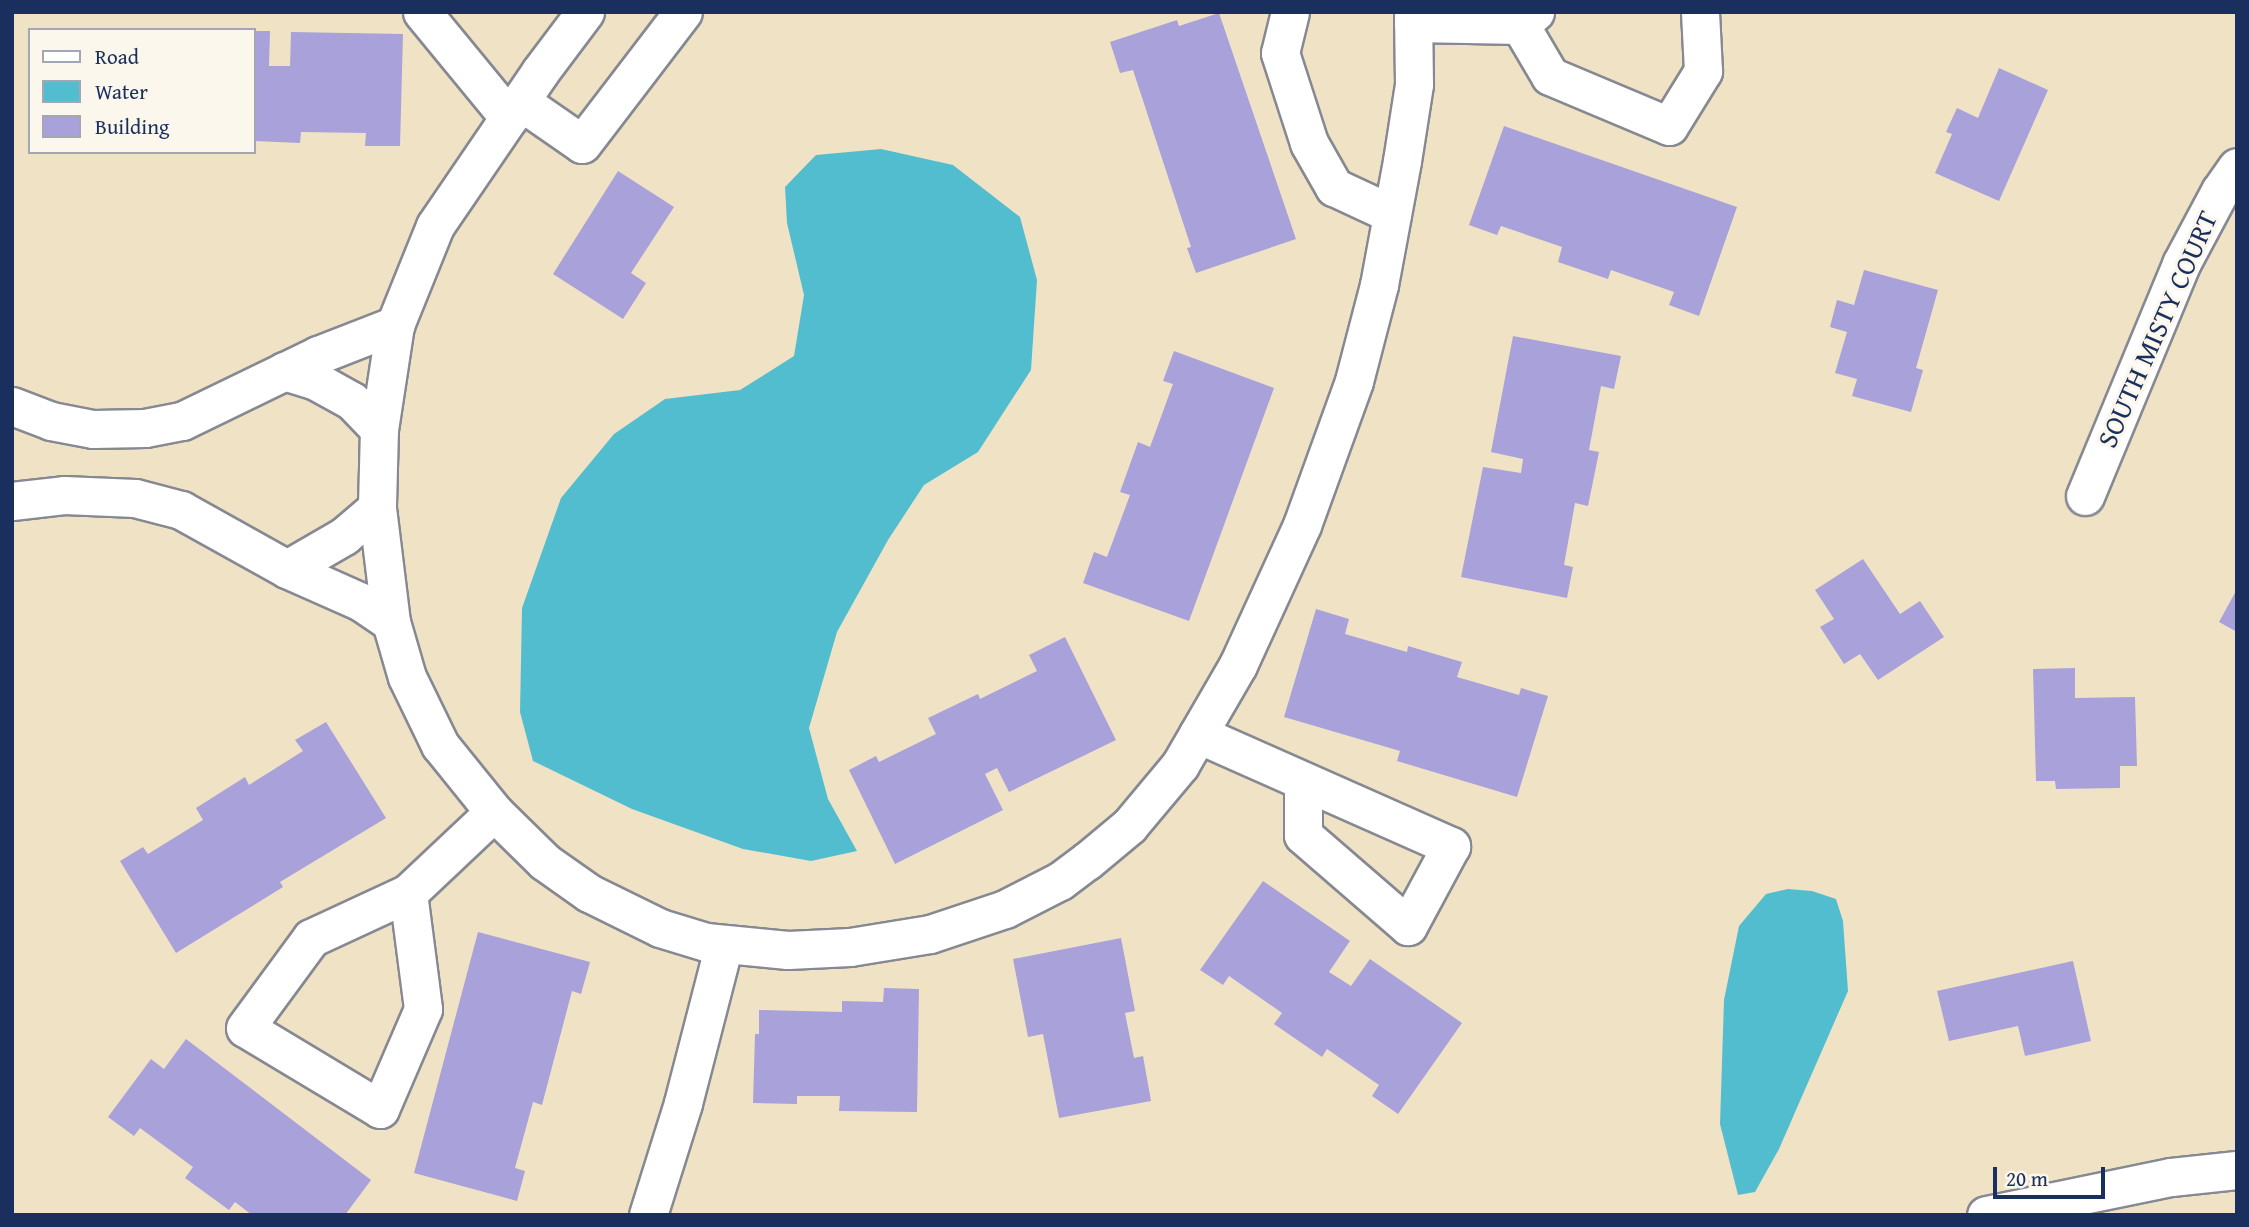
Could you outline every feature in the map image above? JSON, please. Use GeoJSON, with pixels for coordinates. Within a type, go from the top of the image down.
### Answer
{"type":"FeatureCollection","features":[{"type":"Feature","properties":{"kind":"street"},"geometry":{"type":"LineString","coordinates":[[422,12],[514,109],[582,144],[683,12]]}},
{"type":"Feature","properties":{"kind":"street"},"geometry":{"type":"LineString","coordinates":[[585,12],[514,109],[435,226],[395,325],[379,429],[377,508],[391,622],[407,677],[425,718],[456,769],[494,812],[545,862],[589,893],[660,929],[724,944],[788,950],[850,947],[930,934],[1005,909],[1060,880],[1129,826],[1180,765],[1238,666],[1302,525],[1354,381],[1379,285],[1414,84],[1413,18],[1527,18],[1550,76],[1669,126],[1703,71],[1700,12]]}},
{"type":"Feature","properties":{"kind":"street"},"geometry":{"type":"LineString","coordinates":[[1290,12],[1280,53],[1309,143],[1334,187],[1392,214]]}},
{"type":"Feature","properties":{"kind":"street","name":"SOUTH MISTY COURT"},"geometry":{"type":"LineString","coordinates":[[2085,496],[2181,264],[2220,191],[2237,167]]}},
{"type":"Feature","properties":{"kind":"street"},"geometry":{"type":"LineString","coordinates":[[12,406],[51,421],[93,429],[145,428],[181,421],[284,371],[395,325]]}},
{"type":"Feature","properties":{"kind":"street"},"geometry":{"type":"LineString","coordinates":[[284,371],[316,381],[352,401],[379,429]]}},
{"type":"Feature","properties":{"kind":"street"},"geometry":{"type":"LineString","coordinates":[[12,501],[64,495],[135,498],[181,510],[287,569],[361,602],[391,622]]}},
{"type":"Feature","properties":{"kind":"street"},"geometry":{"type":"LineString","coordinates":[[287,569],[344,536],[377,508]]}},
{"type":"Feature","properties":{"kind":"street"},"geometry":{"type":"LineString","coordinates":[[1198,734],[1303,781]]}},
{"type":"Feature","properties":{"kind":"street"},"geometry":{"type":"LineString","coordinates":[[408,893],[423,1009],[380,1109],[245,1028],[310,938],[408,893],[494,812]]}},
{"type":"Feature","properties":{"kind":"street"},"geometry":{"type":"LineString","coordinates":[[648,1215],[683,1103],[724,944]]}},
{"type":"Feature","properties":{"kind":"street"},"geometry":{"type":"LineString","coordinates":[[1986,1215],[2080,1193],[2171,1177],[2237,1170]]}},
{"type":"Feature","properties":{"kind":"water"},"geometry":{"type":"Polygon","coordinates":[[[881,149],[953,165],[1020,217],[1037,280],[1031,370],[978,452],[924,485],[888,540],[837,632],[809,728],[828,799],[857,851],[811,861],[743,849],[632,809],[533,761],[520,712],[522,608],[561,498],[614,434],[665,399],[740,390],[794,356],[804,295],[787,223],[785,187],[816,155],[881,149]]]}},
{"type":"Feature","properties":{"kind":"water"},"geometry":{"type":"Polygon","coordinates":[[[1788,889],[1812,891],[1836,899],[1843,921],[1848,991],[1779,1149],[1755,1192],[1738,1195],[1720,1124],[1724,1000],[1739,926],[1766,894],[1788,889]]]}},
{"type":"Feature","properties":{"kind":"building"},"geometry":{"type":"Polygon","coordinates":[[[1219,13],[1296,239],[1196,273],[1187,248],[1191,247],[1133,70],[1120,73],[1110,42],[1177,20],[1179,26],[1219,13]]]}},
{"type":"Feature","properties":{"kind":"building"},"geometry":{"type":"Polygon","coordinates":[[[256,31],[270,31],[269,66],[290,66],[291,32],[403,34],[400,146],[365,146],[366,133],[301,132],[300,143],[256,141],[256,31]]]}},
{"type":"Feature","properties":{"kind":"building"},"geometry":{"type":"Polygon","coordinates":[[[1999,68],[2048,90],[1999,201],[1935,173],[1952,134],[1946,132],[1957,108],[1978,118],[1999,68]]]}},
{"type":"Feature","properties":{"kind":"building"},"geometry":{"type":"Polygon","coordinates":[[[1504,126],[1737,207],[1699,316],[1669,305],[1674,292],[1611,270],[1608,279],[1558,262],[1562,247],[1501,226],[1497,235],[1469,225],[1504,126]]]}},
{"type":"Feature","properties":{"kind":"building"},"geometry":{"type":"Polygon","coordinates":[[[618,171],[674,207],[631,273],[646,283],[623,319],[553,274],[618,171]]]}},
{"type":"Feature","properties":{"kind":"building"},"geometry":{"type":"Polygon","coordinates":[[[1864,270],[1938,290],[1916,368],[1923,370],[1911,412],[1852,396],[1857,379],[1835,373],[1847,332],[1830,327],[1837,300],[1854,305],[1864,270]]]}},
{"type":"Feature","properties":{"kind":"building"},"geometry":{"type":"Polygon","coordinates":[[[1513,336],[1621,356],[1614,389],[1601,386],[1589,450],[1599,452],[1588,506],[1575,503],[1564,565],[1573,567],[1567,598],[1461,577],[1483,467],[1521,473],[1523,459],[1491,452],[1513,336]]]}},
{"type":"Feature","properties":{"kind":"building"},"geometry":{"type":"Polygon","coordinates":[[[1174,351],[1274,388],[1189,621],[1083,583],[1094,552],[1107,557],[1130,495],[1120,492],[1138,442],[1150,447],[1173,384],[1163,381],[1174,351]]]}},
{"type":"Feature","properties":{"kind":"building"},"geometry":{"type":"Polygon","coordinates":[[[1863,559],[1900,614],[1920,601],[1944,637],[1878,680],[1860,654],[1844,664],[1820,627],[1834,619],[1815,590],[1863,559]]]}},
{"type":"Feature","properties":{"kind":"building"},"geometry":{"type":"Polygon","coordinates":[[[2237,589],[2237,632],[2219,622],[2237,589]]]}},
{"type":"Feature","properties":{"kind":"building"},"geometry":{"type":"Polygon","coordinates":[[[1316,609],[1349,619],[1345,634],[1407,652],[1408,646],[1462,662],[1457,677],[1519,695],[1521,688],[1548,696],[1517,797],[1397,761],[1400,751],[1284,717],[1316,609]]]}},
{"type":"Feature","properties":{"kind":"building"},"geometry":{"type":"Polygon","coordinates":[[[1065,637],[1116,740],[1009,792],[997,768],[985,774],[1003,810],[895,864],[849,770],[876,756],[879,762],[936,734],[928,718],[978,694],[980,699],[1037,671],[1029,655],[1065,637]]]}},
{"type":"Feature","properties":{"kind":"building"},"geometry":{"type":"Polygon","coordinates":[[[2075,668],[2075,698],[2135,697],[2137,766],[2120,766],[2120,788],[2056,789],[2055,781],[2036,781],[2033,669],[2075,668]]]}},
{"type":"Feature","properties":{"kind":"building"},"geometry":{"type":"Polygon","coordinates":[[[326,722],[386,818],[280,882],[283,887],[176,953],[120,861],[143,847],[148,854],[203,820],[196,808],[245,777],[249,785],[303,751],[295,740],[326,722]]]}},
{"type":"Feature","properties":{"kind":"building"},"geometry":{"type":"Polygon","coordinates":[[[1263,881],[1350,941],[1329,972],[1351,986],[1370,959],[1462,1023],[1398,1114],[1372,1096],[1379,1085],[1327,1049],[1322,1057],[1274,1024],[1282,1013],[1229,976],[1223,985],[1200,970],[1263,881]]]}},
{"type":"Feature","properties":{"kind":"building"},"geometry":{"type":"Polygon","coordinates":[[[478,932],[590,962],[581,994],[572,991],[542,1105],[533,1102],[515,1168],[525,1171],[517,1201],[414,1173],[478,932]]]}},
{"type":"Feature","properties":{"kind":"building"},"geometry":{"type":"Polygon","coordinates":[[[1121,938],[1135,1011],[1125,1013],[1134,1058],[1143,1056],[1151,1101],[1059,1118],[1043,1034],[1028,1037],[1013,959],[1121,938]]]}},
{"type":"Feature","properties":{"kind":"building"},"geometry":{"type":"Polygon","coordinates":[[[2073,961],[2091,1041],[2025,1056],[2018,1026],[1949,1041],[1937,991],[2073,961]]]}},
{"type":"Feature","properties":{"kind":"building"},"geometry":{"type":"Polygon","coordinates":[[[884,988],[919,989],[917,1112],[839,1111],[840,1096],[797,1096],[797,1104],[753,1103],[755,1034],[759,1034],[759,1010],[842,1012],[842,1001],[883,1002],[884,988]]]}},
{"type":"Feature","properties":{"kind":"building"},"geometry":{"type":"Polygon","coordinates":[[[186,1039],[371,1180],[345,1215],[252,1215],[235,1202],[229,1210],[185,1178],[193,1167],[140,1128],[134,1136],[108,1117],[151,1059],[164,1069],[186,1039]]]}}]}
